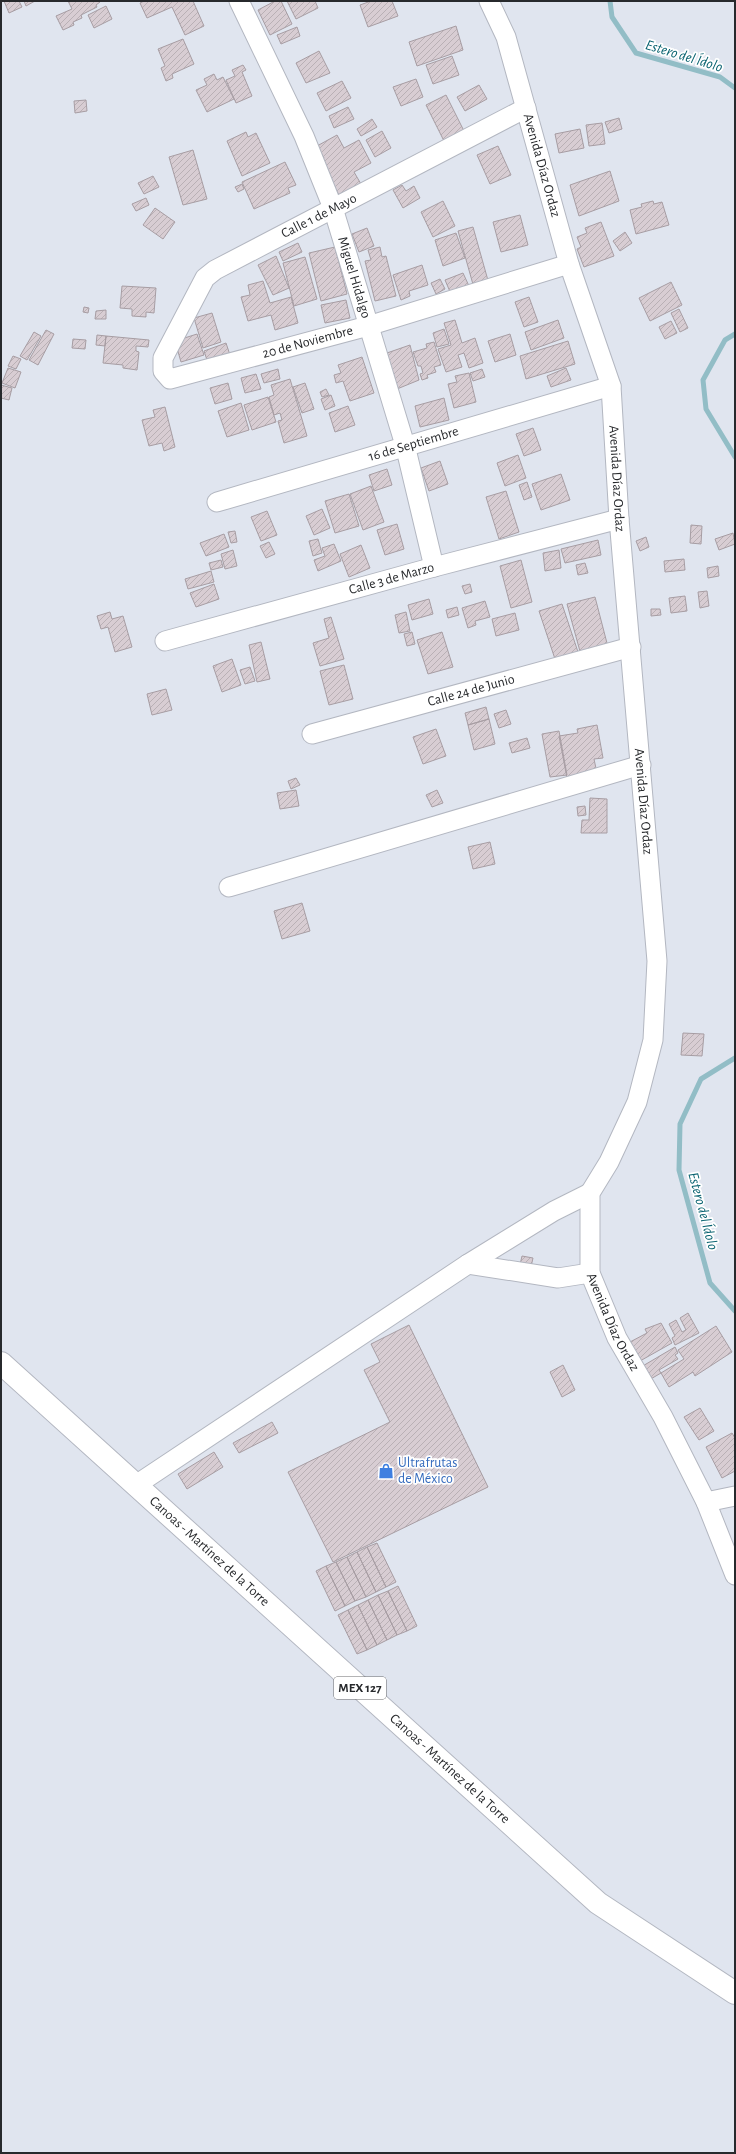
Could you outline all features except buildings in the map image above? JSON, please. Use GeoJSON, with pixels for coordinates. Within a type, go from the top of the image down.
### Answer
{"type":"FeatureCollection","features":[{"type":"Feature","properties":{"kind":"main road","name":"Canoas - Martínez de la Torre"},"geometry":{"type":"LineString","coordinates":[[1,1364],[598,1903],[735,1993]]}},
{"type":"Feature","properties":{"kind":"street","name":"Miguel Hidalgo"},"geometry":{"type":"LineString","coordinates":[[239,1],[304,136],[333,208],[405,445],[434,567]]}},
{"type":"Feature","properties":{"kind":"street","name":"Avenida Díaz Ordaz"},"geometry":{"type":"LineString","coordinates":[[489,1],[506,37],[569,264],[611,386],[619,519],[658,962],[653,1040],[637,1102],[609,1162],[590,1193],[590,1273],[617,1338],[664,1417],[706,1502],[735,1575]]}},
{"type":"Feature","properties":{"kind":"street","name":"Calle 1 de Mayo"},"geometry":{"type":"LineString","coordinates":[[163,371],[163,358],[205,278],[215,270],[526,108]]}},
{"type":"Feature","properties":{"kind":"street","name":"20 de Noviembre"},"geometry":{"type":"LineString","coordinates":[[163,371],[170,379],[368,326],[569,264]]}},
{"type":"Feature","properties":{"kind":"street","name":"16 de Septiembre"},"geometry":{"type":"LineString","coordinates":[[217,502],[405,445],[611,386]]}},
{"type":"Feature","properties":{"kind":"street","name":"Calle 3 de Marzo"},"geometry":{"type":"LineString","coordinates":[[165,641],[434,567],[619,519]]}},
{"type":"Feature","properties":{"kind":"street","name":"Calle 24 de Junio"},"geometry":{"type":"LineString","coordinates":[[312,734],[631,647]]}},
{"type":"Feature","properties":{"kind":"street"},"geometry":{"type":"LineString","coordinates":[[229,888],[641,765]]}},
{"type":"Feature","properties":{"kind":"street"},"geometry":{"type":"LineString","coordinates":[[136,1485],[468,1264],[554,1211],[590,1193]]}},
{"type":"Feature","properties":{"kind":"street"},"geometry":{"type":"LineString","coordinates":[[468,1264],[558,1278],[590,1273]]}},
{"type":"Feature","properties":{"kind":"street"},"geometry":{"type":"LineString","coordinates":[[706,1502],[735,1496]]}},
{"type":"Feature","properties":{"kind":"waterway","name":"Estero del Ídolo"},"geometry":{"type":"LineString","coordinates":[[610,1],[612,17],[636,53],[720,77],[735,88]]}},
{"type":"Feature","properties":{"kind":"waterway","name":"Estero del Ídolo"},"geometry":{"type":"LineString","coordinates":[[735,334],[725,340],[703,380],[706,409],[735,457]]}},
{"type":"Feature","properties":{"kind":"waterway","name":"Estero del Ídolo"},"geometry":{"type":"LineString","coordinates":[[735,1058],[701,1079],[680,1124],[679,1170],[710,1283],[735,1311]]}},
{"type":"Feature","properties":{"kind":"place","name":"Ultrafrutas de México"},"geometry":{"type":"Point","coordinates":[386,1471]}}]}
